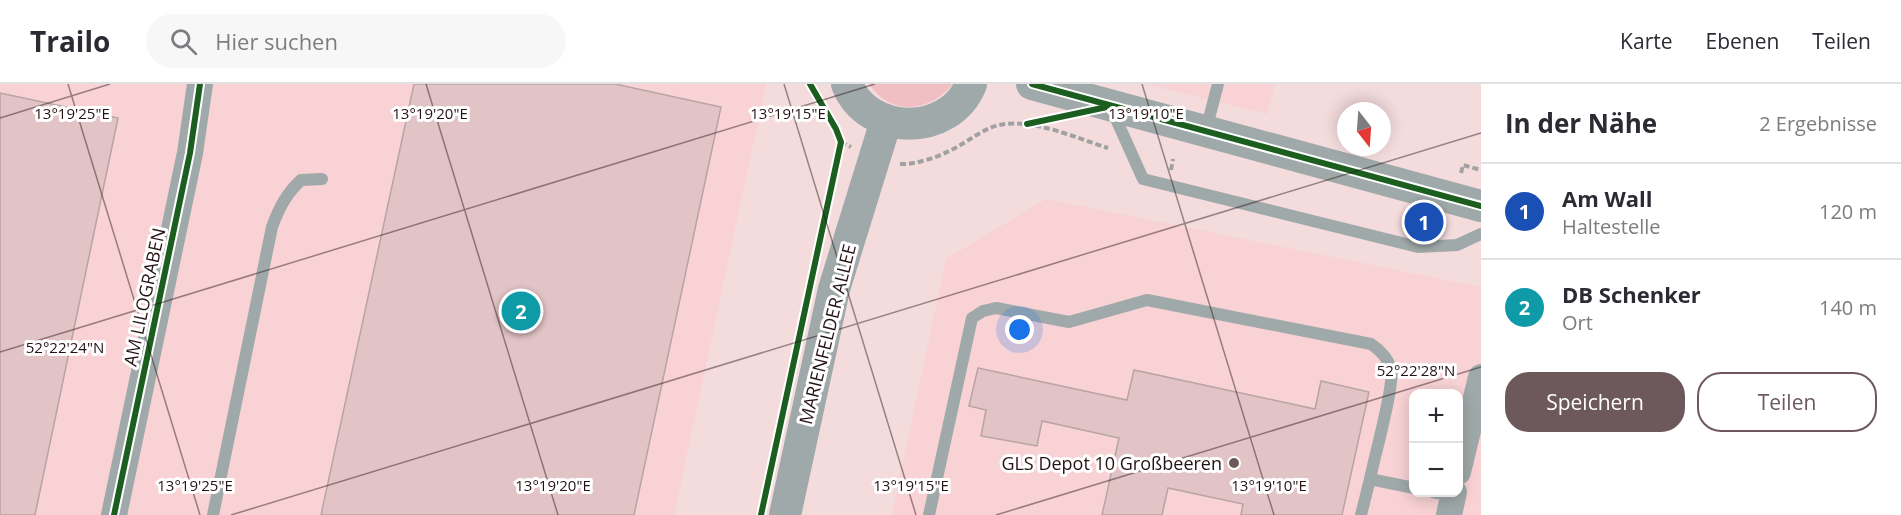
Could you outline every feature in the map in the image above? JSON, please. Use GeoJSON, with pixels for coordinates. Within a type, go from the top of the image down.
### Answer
{"type":"FeatureCollection","features":[{"type":"Feature","properties":{"kind":"street","name":"AM LILOGRABEN"},"geometry":{"type":"LineString","coordinates":[[114,515],[190,153],[200,84]]}},
{"type":"Feature","properties":{"kind":"street"},"geometry":{"type":"LineString","coordinates":[[848,84],[851,92],[866,110],[886,121],[905,125],[925,123],[943,116],[959,103],[971,84]]}},
{"type":"Feature","properties":{"kind":"street"},"geometry":{"type":"LineString","coordinates":[[1032,84],[1481,206]]}},
{"type":"Feature","properties":{"kind":"street","name":"MARIENFELDER ALLEE"},"geometry":{"type":"LineString","coordinates":[[785,515],[834,289],[886,121]]}},
{"type":"Feature","properties":{"kind":"street"},"geometry":{"type":"LineString","coordinates":[[1463,443],[1481,377]]}},
{"type":"Feature","properties":{"kind":"lane"},"geometry":{"type":"LineString","coordinates":[[1206,132],[1218,84]]}},
{"type":"Feature","properties":{"kind":"lane"},"geometry":{"type":"LineString","coordinates":[[1110,106],[1143,179],[1418,247],[1457,245],[1481,234]]}},
{"type":"Feature","properties":{"kind":"lane"},"geometry":{"type":"LineString","coordinates":[[213,515],[272,227],[279,207],[301,180],[322,179]]}},
{"type":"Feature","properties":{"kind":"lane"},"geometry":{"type":"LineString","coordinates":[[929,515],[972,318],[983,311],[996,308],[1069,322],[1147,300],[1371,344],[1379,349],[1387,360],[1392,379],[1361,515]]}},
{"type":"Feature","properties":{"kind":"lane"},"geometry":{"type":"LineString","coordinates":[[1370,478],[1409,487]]}},
{"type":"Feature","properties":{"kind":"path"},"geometry":{"type":"LineString","coordinates":[[1027,123],[1044,119]]}},
{"type":"Feature","properties":{"kind":"path"},"geometry":{"type":"LineString","coordinates":[[1027,123],[1172,166]]}},
{"type":"Feature","properties":{"kind":"path"},"geometry":{"type":"LineString","coordinates":[[1458,181],[1463,165],[1481,170]]}},
{"type":"Feature","properties":{"kind":"shaded area"},"geometry":{"type":"Polygon","coordinates":[[[0,84],[766,84],[674,515],[0,515],[0,84]]]}},
{"type":"Feature","properties":{"kind":"shaded area"},"geometry":{"type":"Polygon","coordinates":[[[869,84],[953,84],[933,100],[911,107],[888,102],[869,84]]]}},
{"type":"Feature","properties":{"kind":"shaded area"},"geometry":{"type":"Polygon","coordinates":[[[1145,84],[1275,84],[1267,114],[1145,84]]]}},
{"type":"Feature","properties":{"kind":"shaded area"},"geometry":{"type":"Polygon","coordinates":[[[1046,199],[1481,287],[1481,515],[892,515],[946,259],[1046,199]]]}},
{"type":"Feature","properties":{"kind":"building"},"geometry":{"type":"Polygon","coordinates":[[[414,84],[615,84],[721,107],[634,515],[321,515],[414,84]]]}},
{"type":"Feature","properties":{"kind":"building"},"geometry":{"type":"Polygon","coordinates":[[[0,93],[118,118],[35,515],[0,515],[0,93]]]}},
{"type":"Feature","properties":{"kind":"building","name":"GLS Depot 10 Großbeeren"},"geometry":{"type":"Polygon","coordinates":[[[978,368],[1127,400],[1134,370],[1315,409],[1321,381],[1369,392],[1342,515],[1241,515],[1243,504],[1168,488],[1162,515],[1102,515],[1119,438],[1042,421],[1037,446],[981,436],[986,410],[969,406],[978,368]]]}},
{"type":"Feature","properties":{"kind":"cycle path"},"geometry":{"type":"LineString","coordinates":[[114,515],[190,153],[200,84]]}},
{"type":"Feature","properties":{"kind":"cycle path"},"geometry":{"type":"LineString","coordinates":[[761,515],[841,142],[810,84]]}},
{"type":"Feature","properties":{"kind":"cycle path"},"geometry":{"type":"LineString","coordinates":[[1032,84],[1481,206]]}},
{"type":"Feature","properties":{"kind":"cycle path"},"geometry":{"type":"LineString","coordinates":[[1027,124],[1107,107]]}},
{"type":"Feature","properties":{"kind":"place","name":"Am Wall"},"geometry":{"type":"Point","coordinates":[1424,222]}},
{"type":"Feature","properties":{"kind":"place","name":"DB Schenker"},"geometry":{"type":"Point","coordinates":[521,311]}},
{"type":"Feature","properties":{"kind":"place","name":"GLS Depot 10 Großbeeren"},"geometry":{"type":"Point","coordinates":[1234,463]}}]}
